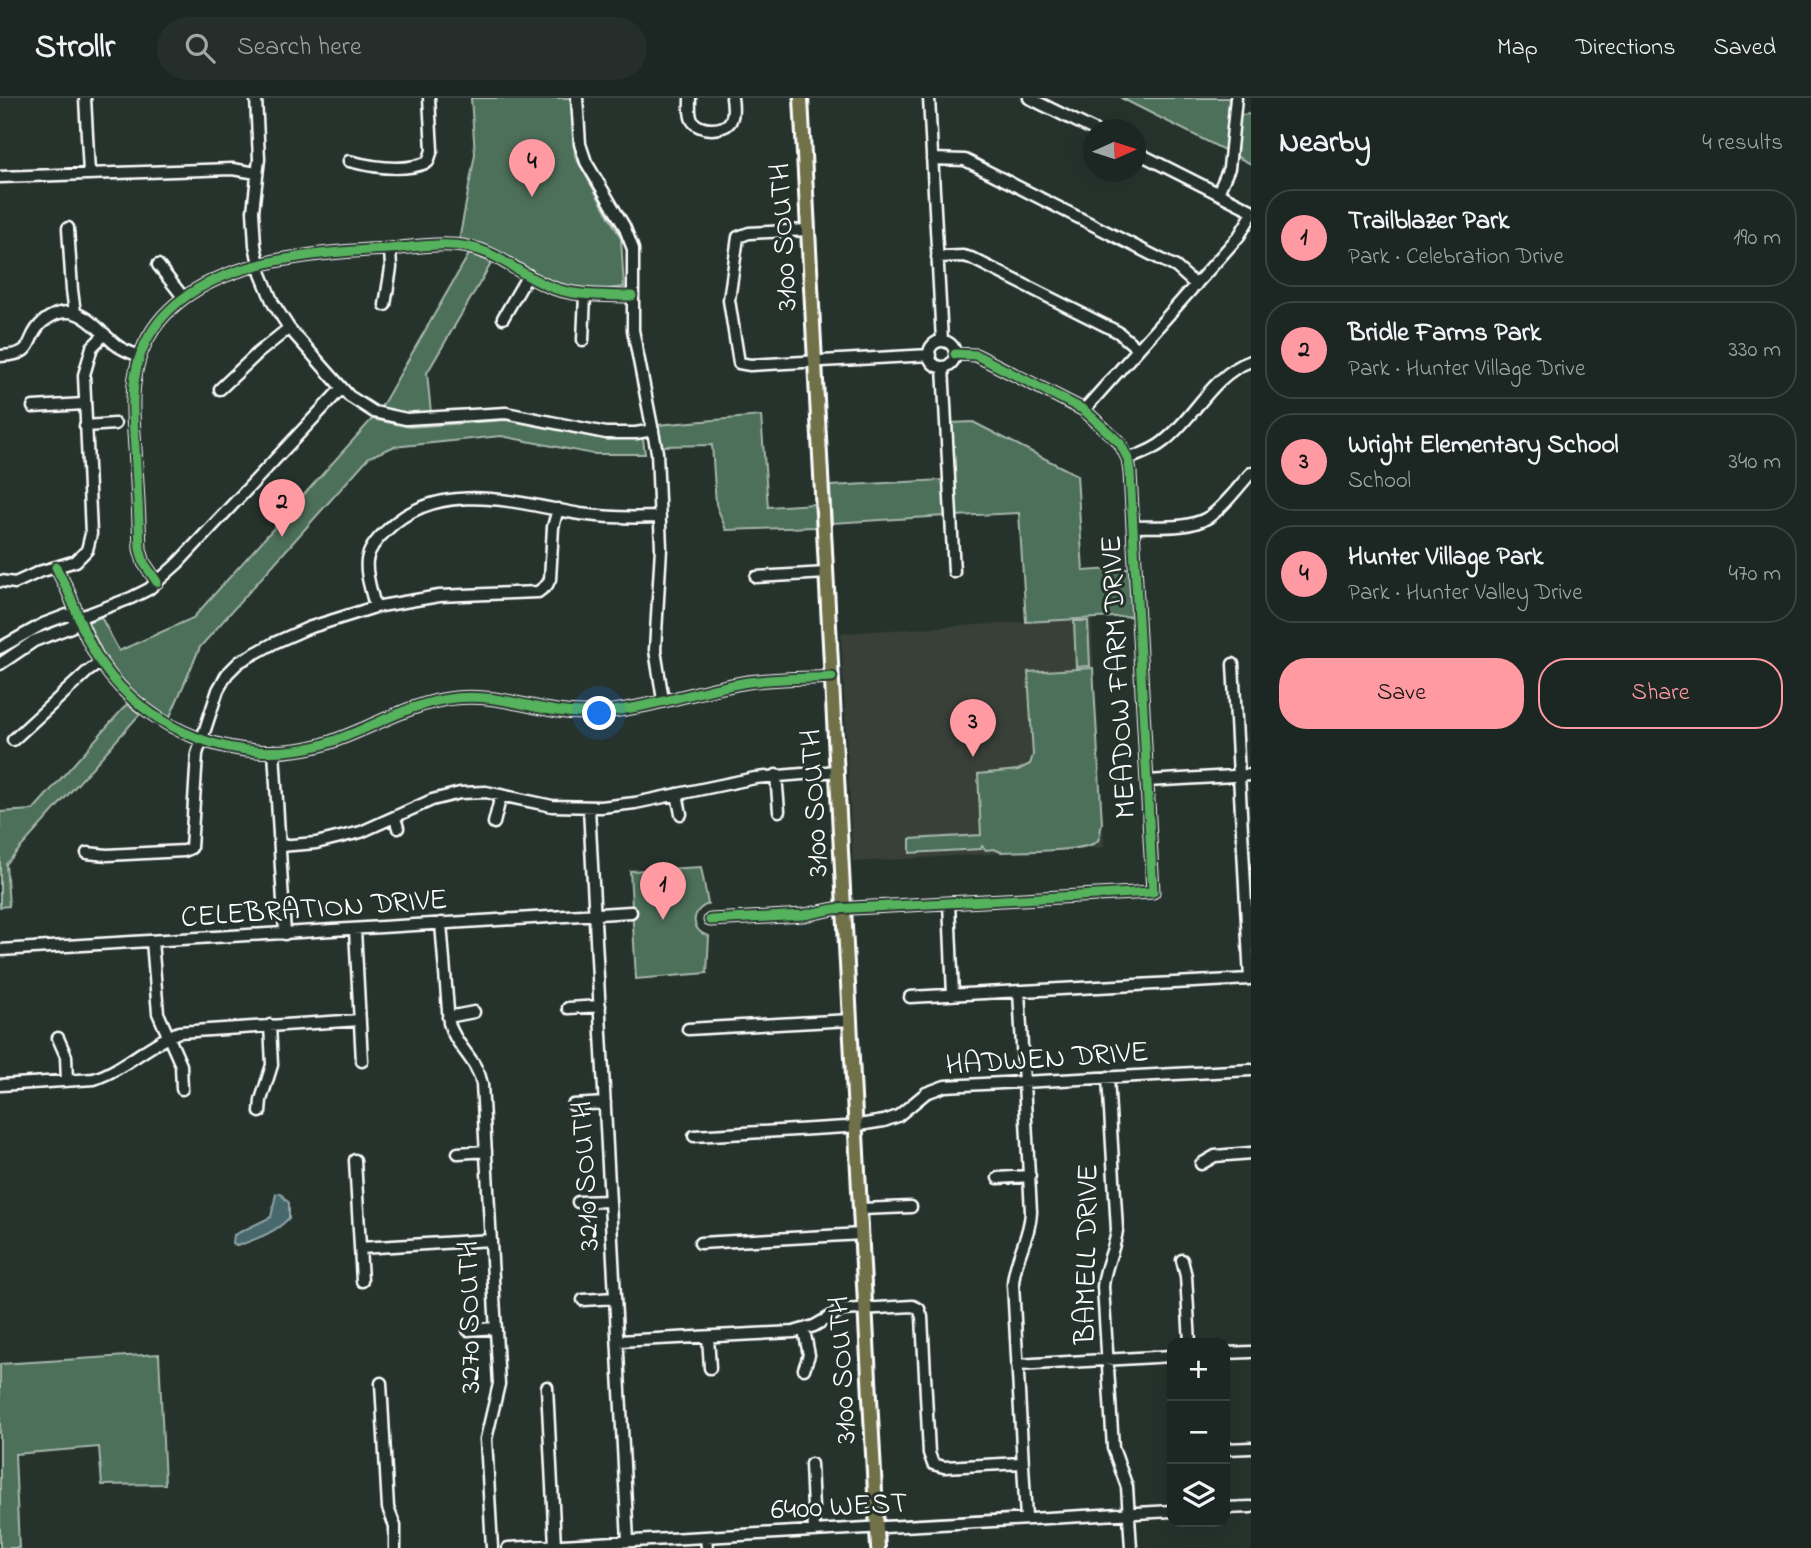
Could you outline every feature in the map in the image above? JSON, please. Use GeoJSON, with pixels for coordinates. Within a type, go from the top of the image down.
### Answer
{"type":"FeatureCollection","features":[{"type":"Feature","properties":{"kind":"main road","name":"3100 SOUTH"},"geometry":{"type":"LineString","coordinates":[[801,98],[857,1125],[877,1548]]}},
{"type":"Feature","properties":{"kind":"street"},"geometry":{"type":"LineString","coordinates":[[85,98],[89,173]]}},
{"type":"Feature","properties":{"kind":"street"},"geometry":{"type":"LineString","coordinates":[[256,98],[259,159],[252,206],[259,266],[268,293],[289,328],[341,390],[365,407],[399,418],[506,413],[606,433],[653,430]]}},
{"type":"Feature","properties":{"kind":"street"},"geometry":{"type":"LineString","coordinates":[[349,161],[390,167],[419,165],[430,160],[432,149],[429,98]]}},
{"type":"Feature","properties":{"kind":"street"},"geometry":{"type":"LineString","coordinates":[[578,98],[580,144],[586,162],[631,242],[634,265],[633,330],[657,452],[660,555],[655,650],[663,700]]}},
{"type":"Feature","properties":{"kind":"street"},"geometry":{"type":"LineString","coordinates":[[690,98],[691,117],[697,126],[705,129],[727,126],[732,117],[732,98]]}},
{"type":"Feature","properties":{"kind":"street"},"geometry":{"type":"LineString","coordinates":[[929,98],[942,341]]}},
{"type":"Feature","properties":{"kind":"street"},"geometry":{"type":"LineString","coordinates":[[1030,98],[1083,124]]}},
{"type":"Feature","properties":{"kind":"street"},"geometry":{"type":"LineString","coordinates":[[1217,193],[1229,168],[1236,98]]}},
{"type":"Feature","properties":{"kind":"street"},"geometry":{"type":"LineString","coordinates":[[1146,157],[1251,210]]}},
{"type":"Feature","properties":{"kind":"street"},"geometry":{"type":"LineString","coordinates":[[932,159],[965,160],[1176,267],[1196,285]]}},
{"type":"Feature","properties":{"kind":"street"},"geometry":{"type":"LineString","coordinates":[[0,177],[232,169],[257,173]]}},
{"type":"Feature","properties":{"kind":"street"},"geometry":{"type":"LineString","coordinates":[[1084,410],[1239,236],[1251,216]]}},
{"type":"Feature","properties":{"kind":"street"},"geometry":{"type":"LineString","coordinates":[[68,228],[75,313]]}},
{"type":"Feature","properties":{"kind":"street"},"geometry":{"type":"LineString","coordinates":[[808,230],[749,233],[740,235],[737,239],[729,300],[739,363],[750,366],[930,355]]}},
{"type":"Feature","properties":{"kind":"street"},"geometry":{"type":"LineString","coordinates":[[157,582],[144,563],[141,549],[132,394],[140,356],[160,319],[183,297],[211,281],[315,253],[449,246],[469,247],[487,252],[556,289],[585,295],[632,296]]}},
{"type":"Feature","properties":{"kind":"street"},"geometry":{"type":"LineString","coordinates":[[385,305],[391,268],[390,248]]}},
{"type":"Feature","properties":{"kind":"street"},"geometry":{"type":"LineString","coordinates":[[937,257],[969,257],[1118,332],[1138,349]]}},
{"type":"Feature","properties":{"kind":"street"},"geometry":{"type":"LineString","coordinates":[[158,265],[183,297]]}},
{"type":"Feature","properties":{"kind":"street"},"geometry":{"type":"LineString","coordinates":[[503,318],[528,275]]}},
{"type":"Feature","properties":{"kind":"street"},"geometry":{"type":"LineString","coordinates":[[583,340],[585,295]]}},
{"type":"Feature","properties":{"kind":"street"},"geometry":{"type":"LineString","coordinates":[[0,356],[17,355],[24,351],[46,320],[61,314],[75,313],[89,319],[121,348],[140,356]]}},
{"type":"Feature","properties":{"kind":"street"},"geometry":{"type":"LineString","coordinates":[[220,389],[289,328]]}},
{"type":"Feature","properties":{"kind":"street"},"geometry":{"type":"LineString","coordinates":[[0,581],[15,583],[79,559],[85,554],[90,542],[84,375],[87,359],[94,345],[105,334]]}},
{"type":"Feature","properties":{"kind":"street"},"geometry":{"type":"LineString","coordinates":[[942,341],[949,344],[955,354]]}},
{"type":"Feature","properties":{"kind":"street"},"geometry":{"type":"LineString","coordinates":[[942,341],[932,347],[930,355],[935,365],[943,367],[950,364],[955,354]]}},
{"type":"Feature","properties":{"kind":"street"},"geometry":{"type":"LineString","coordinates":[[955,354],[976,355],[1084,410],[1118,440],[1128,458],[1160,445],[1223,377],[1236,367],[1251,361]]}},
{"type":"Feature","properties":{"kind":"street"},"geometry":{"type":"LineString","coordinates":[[943,367],[954,572]]}},
{"type":"Feature","properties":{"kind":"street"},"geometry":{"type":"LineString","coordinates":[[0,664],[34,641],[71,627],[78,618],[131,598],[157,582],[341,390]]}},
{"type":"Feature","properties":{"kind":"street"},"geometry":{"type":"LineString","coordinates":[[33,407],[84,404]]}},
{"type":"Feature","properties":{"kind":"street"},"geometry":{"type":"LineString","coordinates":[[85,426],[115,424]]}},
{"type":"Feature","properties":{"kind":"street","name":"MEADOW FARM DRIVE"},"geometry":{"type":"LineString","coordinates":[[948,903],[1153,892],[1128,458]]}},
{"type":"Feature","properties":{"kind":"street"},"geometry":{"type":"LineString","coordinates":[[1133,527],[1184,524],[1205,519],[1216,511],[1251,473]]}},
{"type":"Feature","properties":{"kind":"street"},"geometry":{"type":"LineString","coordinates":[[375,607],[367,569],[369,552],[389,528],[407,514],[435,503],[472,498],[505,499],[608,517],[660,517]]}},
{"type":"Feature","properties":{"kind":"street"},"geometry":{"type":"LineString","coordinates":[[87,853],[107,855],[184,851],[191,848],[194,841],[195,766],[201,740],[218,690],[227,674],[239,662],[308,628],[375,607],[439,596],[538,593],[550,579],[553,527],[558,509]]}},
{"type":"Feature","properties":{"kind":"street"},"geometry":{"type":"LineString","coordinates":[[56,567],[101,662],[139,704],[165,722],[201,740],[242,749],[274,751],[320,745],[408,708],[454,698],[500,698],[551,710],[584,713],[610,711],[753,681],[832,677]]}},
{"type":"Feature","properties":{"kind":"street"},"geometry":{"type":"LineString","coordinates":[[756,577],[827,573]]}},
{"type":"Feature","properties":{"kind":"street"},"geometry":{"type":"LineString","coordinates":[[0,648],[43,624],[67,615],[78,618]]}},
{"type":"Feature","properties":{"kind":"street"},"geometry":{"type":"LineString","coordinates":[[13,740],[101,662]]}},
{"type":"Feature","properties":{"kind":"street"},"geometry":{"type":"LineString","coordinates":[[910,997],[1250,979],[1233,664]]}},
{"type":"Feature","properties":{"kind":"street"},"geometry":{"type":"LineString","coordinates":[[274,751],[285,934]]}},
{"type":"Feature","properties":{"kind":"street"},"geometry":{"type":"LineString","coordinates":[[280,846],[345,836],[396,823],[446,795],[477,792],[540,804],[589,808],[624,804],[776,775],[838,771]]}},
{"type":"Feature","properties":{"kind":"street"},"geometry":{"type":"LineString","coordinates":[[776,775],[779,811]]}},
{"type":"Feature","properties":{"kind":"street"},"geometry":{"type":"LineString","coordinates":[[1147,781],[1251,775]]}},
{"type":"Feature","properties":{"kind":"street"},"geometry":{"type":"LineString","coordinates":[[677,794],[681,814]]}},
{"type":"Feature","properties":{"kind":"street"},"geometry":{"type":"LineString","coordinates":[[494,823],[501,795]]}},
{"type":"Feature","properties":{"kind":"street","name":"3210 SOUTH"},"geometry":{"type":"LineString","coordinates":[[589,808],[628,1541]]}},
{"type":"Feature","properties":{"kind":"street"},"geometry":{"type":"LineString","coordinates":[[710,920],[948,903],[953,995]]}},
{"type":"Feature","properties":{"kind":"street","name":"CELEBRATION DRIVE"},"geometry":{"type":"LineString","coordinates":[[0,950],[631,912]]}},
{"type":"Feature","properties":{"kind":"street"},"geometry":{"type":"LineString","coordinates":[[441,923],[448,1017],[474,1012]]}},
{"type":"Feature","properties":{"kind":"street"},"geometry":{"type":"LineString","coordinates":[[355,930],[362,1061]]}},
{"type":"Feature","properties":{"kind":"street"},"geometry":{"type":"LineString","coordinates":[[152,942],[156,1007],[181,1065],[182,1089]]}},
{"type":"Feature","properties":{"kind":"street"},"geometry":{"type":"LineString","coordinates":[[1019,991],[1030,1176],[1030,1223],[1013,1280],[1026,1519]]}},
{"type":"Feature","properties":{"kind":"street"},"geometry":{"type":"LineString","coordinates":[[568,1008],[600,1006]]}},
{"type":"Feature","properties":{"kind":"street","name":"3270 SOUTH"},"geometry":{"type":"LineString","coordinates":[[448,1017],[452,1032],[476,1066],[482,1084],[498,1390],[486,1440],[492,1548]]}},
{"type":"Feature","properties":{"kind":"street"},"geometry":{"type":"LineString","coordinates":[[0,1085],[94,1079],[107,1074],[167,1036],[193,1030],[360,1020]]}},
{"type":"Feature","properties":{"kind":"street"},"geometry":{"type":"LineString","coordinates":[[688,1029],[851,1020]]}},
{"type":"Feature","properties":{"kind":"street"},"geometry":{"type":"LineString","coordinates":[[260,1112],[272,1065],[270,1025]]}},
{"type":"Feature","properties":{"kind":"street"},"geometry":{"type":"LineString","coordinates":[[58,1038],[66,1056],[67,1081]]}},
{"type":"Feature","properties":{"kind":"street","name":"HADWEN DRIVE"},"geometry":{"type":"LineString","coordinates":[[694,1136],[857,1125],[894,1118],[926,1093],[940,1087],[1251,1070]]}},
{"type":"Feature","properties":{"kind":"street","name":"BAMELL DRIVE"},"geometry":{"type":"LineString","coordinates":[[1108,1077],[1117,1230],[1103,1283],[1113,1448],[1127,1487],[1130,1548]]}},
{"type":"Feature","properties":{"kind":"street"},"geometry":{"type":"LineString","coordinates":[[573,1105],[605,1103]]}},
{"type":"Feature","properties":{"kind":"street"},"geometry":{"type":"LineString","coordinates":[[458,1153],[486,1152]]}},
{"type":"Feature","properties":{"kind":"street"},"geometry":{"type":"LineString","coordinates":[[1201,1164],[1218,1155],[1251,1153]]}},
{"type":"Feature","properties":{"kind":"street"},"geometry":{"type":"LineString","coordinates":[[355,1160],[362,1281]]}},
{"type":"Feature","properties":{"kind":"street"},"geometry":{"type":"LineString","coordinates":[[999,1178],[1030,1176]]}},
{"type":"Feature","properties":{"kind":"street"},"geometry":{"type":"LineString","coordinates":[[578,1202],[610,1200]]}},
{"type":"Feature","properties":{"kind":"street"},"geometry":{"type":"LineString","coordinates":[[861,1209],[911,1207]]}},
{"type":"Feature","properties":{"kind":"street"},"geometry":{"type":"LineString","coordinates":[[700,1243],[862,1234]]}},
{"type":"Feature","properties":{"kind":"street"},"geometry":{"type":"LineString","coordinates":[[360,1248],[491,1240]]}},
{"type":"Feature","properties":{"kind":"street"},"geometry":{"type":"LineString","coordinates":[[1182,1260],[1186,1276],[1190,1338]]}},
{"type":"Feature","properties":{"kind":"street"},"geometry":{"type":"LineString","coordinates":[[583,1300],[615,1298]]}},
{"type":"Feature","properties":{"kind":"street"},"geometry":{"type":"LineString","coordinates":[[618,1341],[804,1330],[842,1311],[908,1305],[917,1308],[922,1317],[929,1453],[933,1464],[944,1467],[1022,1463]]}},
{"type":"Feature","properties":{"kind":"street"},"geometry":{"type":"LineString","coordinates":[[468,1330],[496,1328]]}},
{"type":"Feature","properties":{"kind":"street"},"geometry":{"type":"LineString","coordinates":[[804,1330],[809,1352],[804,1369]]}},
{"type":"Feature","properties":{"kind":"street"},"geometry":{"type":"LineString","coordinates":[[708,1337],[709,1368]]}},
{"type":"Feature","properties":{"kind":"street"},"geometry":{"type":"LineString","coordinates":[[1230,1353],[1251,1352]]}},
{"type":"Feature","properties":{"kind":"street"},"geometry":{"type":"LineString","coordinates":[[1017,1365],[1167,1356]]}},
{"type":"Feature","properties":{"kind":"street"},"geometry":{"type":"LineString","coordinates":[[381,1383],[388,1508],[395,1526],[395,1548]]}},
{"type":"Feature","properties":{"kind":"street"},"geometry":{"type":"LineString","coordinates":[[547,1387],[555,1545]]}},
{"type":"Feature","properties":{"kind":"street"},"geometry":{"type":"LineString","coordinates":[[1230,1449],[1251,1448]]}},
{"type":"Feature","properties":{"kind":"street"},"geometry":{"type":"LineString","coordinates":[[811,1464],[814,1531]]}},
{"type":"Feature","properties":{"kind":"street"},"geometry":{"type":"LineString","coordinates":[[1230,1508],[1251,1507]]}},
{"type":"Feature","properties":{"kind":"street","name":"6400 WEST"},"geometry":{"type":"LineString","coordinates":[[508,1548],[628,1541],[707,1543],[814,1531],[1167,1511]]}},
{"type":"Feature","properties":{"kind":"shaded area"},"geometry":{"type":"Polygon","coordinates":[[[1091,618],[1104,847],[853,862],[841,633],[1091,618]]]}},
{"type":"Feature","properties":{"kind":"green space"},"geometry":{"type":"Polygon","coordinates":[[[471,98],[571,98],[575,156],[621,238],[624,287],[601,290],[557,285],[493,251],[459,241],[475,154],[471,98]]]}},
{"type":"Feature","properties":{"kind":"green space"},"geometry":{"type":"Polygon","coordinates":[[[1121,98],[1229,98],[1226,151],[1121,98]]]}},
{"type":"Feature","properties":{"kind":"green space"},"geometry":{"type":"Polygon","coordinates":[[[1251,114],[1251,164],[1235,156],[1239,115],[1251,114]]]}},
{"type":"Feature","properties":{"kind":"green space"},"geometry":{"type":"Polygon","coordinates":[[[469,254],[492,262],[427,373],[431,413],[405,414],[380,409],[469,254]]]}},
{"type":"Feature","properties":{"kind":"green space"},"geometry":{"type":"Polygon","coordinates":[[[761,416],[768,507],[814,504],[816,527],[726,530],[716,504],[712,445],[661,446],[657,425],[761,416]]]}},
{"type":"Feature","properties":{"kind":"green space"},"geometry":{"type":"Polygon","coordinates":[[[372,419],[410,427],[506,420],[597,438],[643,439],[645,454],[593,454],[501,436],[393,447],[369,457],[200,647],[169,719],[136,695],[108,664],[88,622],[101,617],[119,651],[193,618],[372,419]]]}},
{"type":"Feature","properties":{"kind":"green space"},"geometry":{"type":"Polygon","coordinates":[[[973,422],[1077,475],[1083,571],[1129,568],[1132,616],[1026,622],[1019,513],[955,516],[950,423],[973,422]]]}},
{"type":"Feature","properties":{"kind":"green space"},"geometry":{"type":"Polygon","coordinates":[[[943,480],[945,516],[832,523],[830,486],[943,480]]]}},
{"type":"Feature","properties":{"kind":"green space"},"geometry":{"type":"Polygon","coordinates":[[[1074,621],[1088,621],[1090,666],[1076,667],[1074,621]]]}},
{"type":"Feature","properties":{"kind":"green space"},"geometry":{"type":"Polygon","coordinates":[[[1093,668],[1102,823],[1097,842],[1076,848],[1050,850],[1001,852],[986,850],[982,846],[981,849],[910,853],[910,839],[981,835],[978,774],[1018,770],[1030,764],[1033,755],[1028,672],[1093,668]]]}},
{"type":"Feature","properties":{"kind":"green space"},"geometry":{"type":"Polygon","coordinates":[[[127,704],[140,714],[6,864],[9,906],[0,907],[0,812],[33,810],[127,704]]]}},
{"type":"Feature","properties":{"kind":"green space"},"geometry":{"type":"Polygon","coordinates":[[[701,867],[708,904],[698,911],[695,921],[698,930],[709,936],[707,973],[636,979],[630,871],[701,867]]]}},
{"type":"Feature","properties":{"kind":"green space"},"geometry":{"type":"Polygon","coordinates":[[[159,1354],[165,1484],[102,1485],[99,1447],[15,1454],[19,1548],[0,1548],[0,1364],[159,1354]]]}},
{"type":"Feature","properties":{"kind":"water"},"geometry":{"type":"Polygon","coordinates":[[[280,1193],[289,1203],[289,1218],[278,1228],[258,1238],[237,1246],[233,1243],[234,1235],[271,1217],[276,1194],[280,1193]]]}},
{"type":"Feature","properties":{"kind":"cycle path"},"geometry":{"type":"LineString","coordinates":[[157,582],[144,563],[140,549],[133,392],[139,359],[155,327],[179,301],[209,283],[243,269],[280,260],[318,254],[429,245],[479,250],[558,290],[589,295],[632,296]]}},
{"type":"Feature","properties":{"kind":"cycle path"},"geometry":{"type":"LineString","coordinates":[[710,920],[804,915],[834,909],[1153,892],[1128,459],[1120,443],[1084,410],[976,355],[955,354]]}},
{"type":"Feature","properties":{"kind":"cycle path"},"geometry":{"type":"LineString","coordinates":[[56,567],[92,648],[121,687],[144,708],[170,725],[198,738],[228,747],[290,751],[321,745],[420,706],[455,698],[490,698],[569,712],[605,712],[742,683],[832,677]]}},
{"type":"Feature","properties":{"kind":"place","name":"Hunter Village Park"},"geometry":{"type":"Point","coordinates":[532,197]}},
{"type":"Feature","properties":{"kind":"place","name":"Bridle Farms Park"},"geometry":{"type":"Point","coordinates":[282,537]}},
{"type":"Feature","properties":{"kind":"place","name":"Wright Elementary School"},"geometry":{"type":"Point","coordinates":[973,757]}},
{"type":"Feature","properties":{"kind":"place","name":"Trailblazer Park"},"geometry":{"type":"Point","coordinates":[663,920]}}]}
